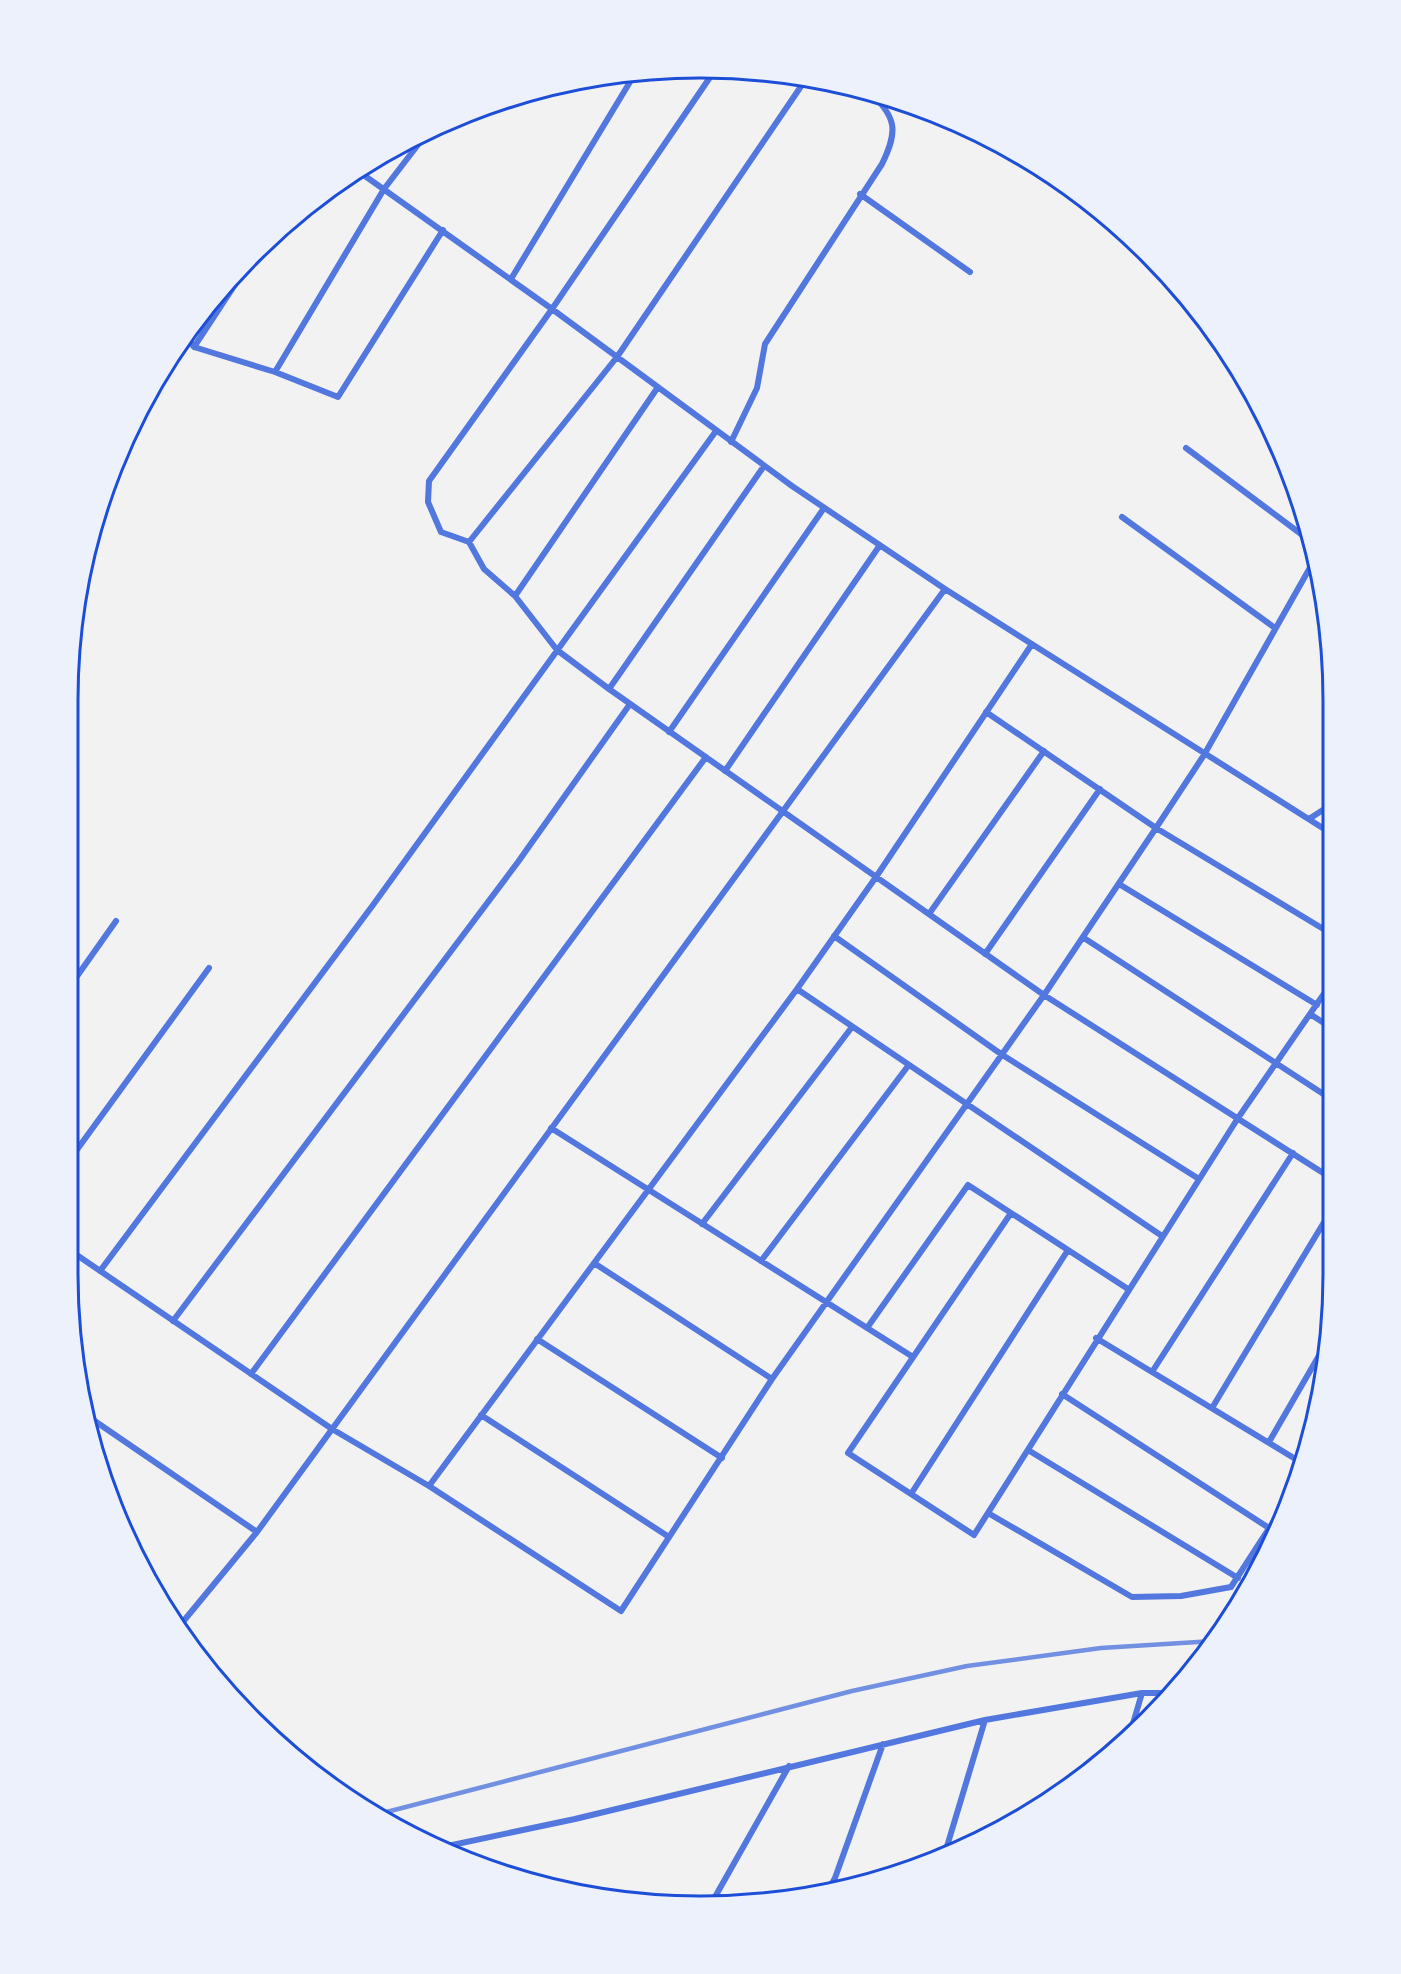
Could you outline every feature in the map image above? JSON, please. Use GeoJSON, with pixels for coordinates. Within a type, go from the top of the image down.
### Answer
{"type":"FeatureCollection","features":[{"type":"Feature","properties":{"kind":"street"},"geometry":{"type":"LineString","coordinates":[[709,78],[552,309],[429,480],[428,502],[441,532],[469,542],[483,569],[515,596],[557,650],[630,705],[1044,995],[1323,1173]]}},
{"type":"Feature","properties":{"kind":"street"},"geometry":{"type":"LineString","coordinates":[[511,279],[630,82]]}},
{"type":"Feature","properties":{"kind":"street"},"geometry":{"type":"LineString","coordinates":[[469,542],[617,357],[801,86]]}},
{"type":"Feature","properties":{"kind":"street"},"geometry":{"type":"LineString","coordinates":[[731,442],[757,388],[765,344],[860,194],[882,164],[894,140],[889,111],[883,106]]}},
{"type":"Feature","properties":{"kind":"street"},"geometry":{"type":"LineString","coordinates":[[275,372],[384,189],[417,146]]}},
{"type":"Feature","properties":{"kind":"street"},"geometry":{"type":"LineString","coordinates":[[366,176],[511,279],[824,508],[945,589],[1204,755],[1323,828]]}},
{"type":"Feature","properties":{"kind":"street"},"geometry":{"type":"LineString","coordinates":[[860,194],[970,272]]}},
{"type":"Feature","properties":{"kind":"street"},"geometry":{"type":"LineString","coordinates":[[191,344],[194,348],[275,372],[338,397],[443,230]]}},
{"type":"Feature","properties":{"kind":"street"},"geometry":{"type":"LineString","coordinates":[[194,348],[230,293]]}},
{"type":"Feature","properties":{"kind":"street"},"geometry":{"type":"LineString","coordinates":[[515,596],[658,387]]}},
{"type":"Feature","properties":{"kind":"street"},"geometry":{"type":"LineString","coordinates":[[100,1271],[373,904],[716,431]]}},
{"type":"Feature","properties":{"kind":"street"},"geometry":{"type":"LineString","coordinates":[[1186,448],[1300,534]]}},
{"type":"Feature","properties":{"kind":"street"},"geometry":{"type":"LineString","coordinates":[[609,689],[764,466]]}},
{"type":"Feature","properties":{"kind":"street"},"geometry":{"type":"LineString","coordinates":[[669,732],[824,508]]}},
{"type":"Feature","properties":{"kind":"street"},"geometry":{"type":"LineString","coordinates":[[1122,517],[1275,627]]}},
{"type":"Feature","properties":{"kind":"street"},"geometry":{"type":"LineString","coordinates":[[725,771],[880,545]]}},
{"type":"Feature","properties":{"kind":"street"},"geometry":{"type":"LineString","coordinates":[[78,1256],[332,1429],[429,1486],[621,1611],[772,1379],[1084,938],[1204,755],[1309,569]]}},
{"type":"Feature","properties":{"kind":"street"},"geometry":{"type":"LineString","coordinates":[[184,1621],[257,1532],[945,589]]}},
{"type":"Feature","properties":{"kind":"street"},"geometry":{"type":"LineString","coordinates":[[429,1486],[797,989],[876,877],[1032,644]]}},
{"type":"Feature","properties":{"kind":"street"},"geometry":{"type":"LineString","coordinates":[[173,1321],[518,862],[630,705]]}},
{"type":"Feature","properties":{"kind":"street"},"geometry":{"type":"LineString","coordinates":[[986,712],[1156,828],[1323,929]]}},
{"type":"Feature","properties":{"kind":"street"},"geometry":{"type":"LineString","coordinates":[[929,914],[1044,751]]}},
{"type":"Feature","properties":{"kind":"street"},"geometry":{"type":"LineString","coordinates":[[251,1374],[706,758]]}},
{"type":"Feature","properties":{"kind":"street"},"geometry":{"type":"LineString","coordinates":[[985,954],[1100,789]]}},
{"type":"Feature","properties":{"kind":"street"},"geometry":{"type":"LineString","coordinates":[[1309,819],[1323,810]]}},
{"type":"Feature","properties":{"kind":"street"},"geometry":{"type":"LineString","coordinates":[[1119,884],[1317,1005]]}},
{"type":"Feature","properties":{"kind":"street"},"geometry":{"type":"LineString","coordinates":[[78,975],[116,921]]}},
{"type":"Feature","properties":{"kind":"street"},"geometry":{"type":"LineString","coordinates":[[834,936],[1002,1054],[1199,1179]]}},
{"type":"Feature","properties":{"kind":"street"},"geometry":{"type":"LineString","coordinates":[[1084,938],[1275,1065],[1323,1094]]}},
{"type":"Feature","properties":{"kind":"street"},"geometry":{"type":"LineString","coordinates":[[78,1148],[209,968]]}},
{"type":"Feature","properties":{"kind":"street"},"geometry":{"type":"LineString","coordinates":[[797,989],[964,1105],[1162,1236]]}},
{"type":"Feature","properties":{"kind":"street"},"geometry":{"type":"LineString","coordinates":[[1011,1213],[849,1453],[974,1535],[1096,1338],[1238,1118],[1323,996]]}},
{"type":"Feature","properties":{"kind":"street"},"geometry":{"type":"LineString","coordinates":[[1310,1014],[1323,1022]]}},
{"type":"Feature","properties":{"kind":"street"},"geometry":{"type":"LineString","coordinates":[[702,1224],[852,1027]]}},
{"type":"Feature","properties":{"kind":"street"},"geometry":{"type":"LineString","coordinates":[[761,1261],[908,1066]]}},
{"type":"Feature","properties":{"kind":"street"},"geometry":{"type":"LineString","coordinates":[[551,1128],[913,1357]]}},
{"type":"Feature","properties":{"kind":"street"},"geometry":{"type":"LineString","coordinates":[[1152,1372],[1293,1153]]}},
{"type":"Feature","properties":{"kind":"street"},"geometry":{"type":"LineString","coordinates":[[867,1328],[968,1185],[1128,1289]]}},
{"type":"Feature","properties":{"kind":"street"},"geometry":{"type":"LineString","coordinates":[[1212,1408],[1323,1224]]}},
{"type":"Feature","properties":{"kind":"street"},"geometry":{"type":"LineString","coordinates":[[911,1494],[1068,1250]]}},
{"type":"Feature","properties":{"kind":"street"},"geometry":{"type":"LineString","coordinates":[[594,1263],[772,1379]]}},
{"type":"Feature","properties":{"kind":"street"},"geometry":{"type":"LineString","coordinates":[[1096,1338],[1295,1458]]}},
{"type":"Feature","properties":{"kind":"street"},"geometry":{"type":"LineString","coordinates":[[537,1339],[722,1458]]}},
{"type":"Feature","properties":{"kind":"street"},"geometry":{"type":"LineString","coordinates":[[1269,1442],[1317,1358]]}},
{"type":"Feature","properties":{"kind":"street"},"geometry":{"type":"LineString","coordinates":[[1062,1394],[1269,1528]]}},
{"type":"Feature","properties":{"kind":"street"},"geometry":{"type":"LineString","coordinates":[[481,1415],[669,1537]]}},
{"type":"Feature","properties":{"kind":"street"},"geometry":{"type":"LineString","coordinates":[[96,1422],[257,1532]]}},
{"type":"Feature","properties":{"kind":"street"},"geometry":{"type":"LineString","coordinates":[[1028,1450],[1238,1578]]}},
{"type":"Feature","properties":{"kind":"street"},"geometry":{"type":"LineString","coordinates":[[988,1514],[1132,1598],[1180,1596],[1232,1587],[1268,1530]]}},
{"type":"Feature","properties":{"kind":"street"},"geometry":{"type":"LineString","coordinates":[[453,1845],[574,1819],[985,1720],[1142,1693],[1161,1693]]}},
{"type":"Feature","properties":{"kind":"street"},"geometry":{"type":"LineString","coordinates":[[1134,1721],[1142,1693]]}},
{"type":"Feature","properties":{"kind":"street"},"geometry":{"type":"LineString","coordinates":[[947,1845],[985,1720]]}},
{"type":"Feature","properties":{"kind":"street"},"geometry":{"type":"LineString","coordinates":[[833,1882],[883,1744]]}},
{"type":"Feature","properties":{"kind":"street"},"geometry":{"type":"LineString","coordinates":[[716,1896],[789,1766]]}},
{"type":"Feature","properties":{"kind":"railway"},"geometry":{"type":"LineString","coordinates":[[387,1812],[852,1691],[967,1666],[1101,1648],[1201,1642]]}}]}
